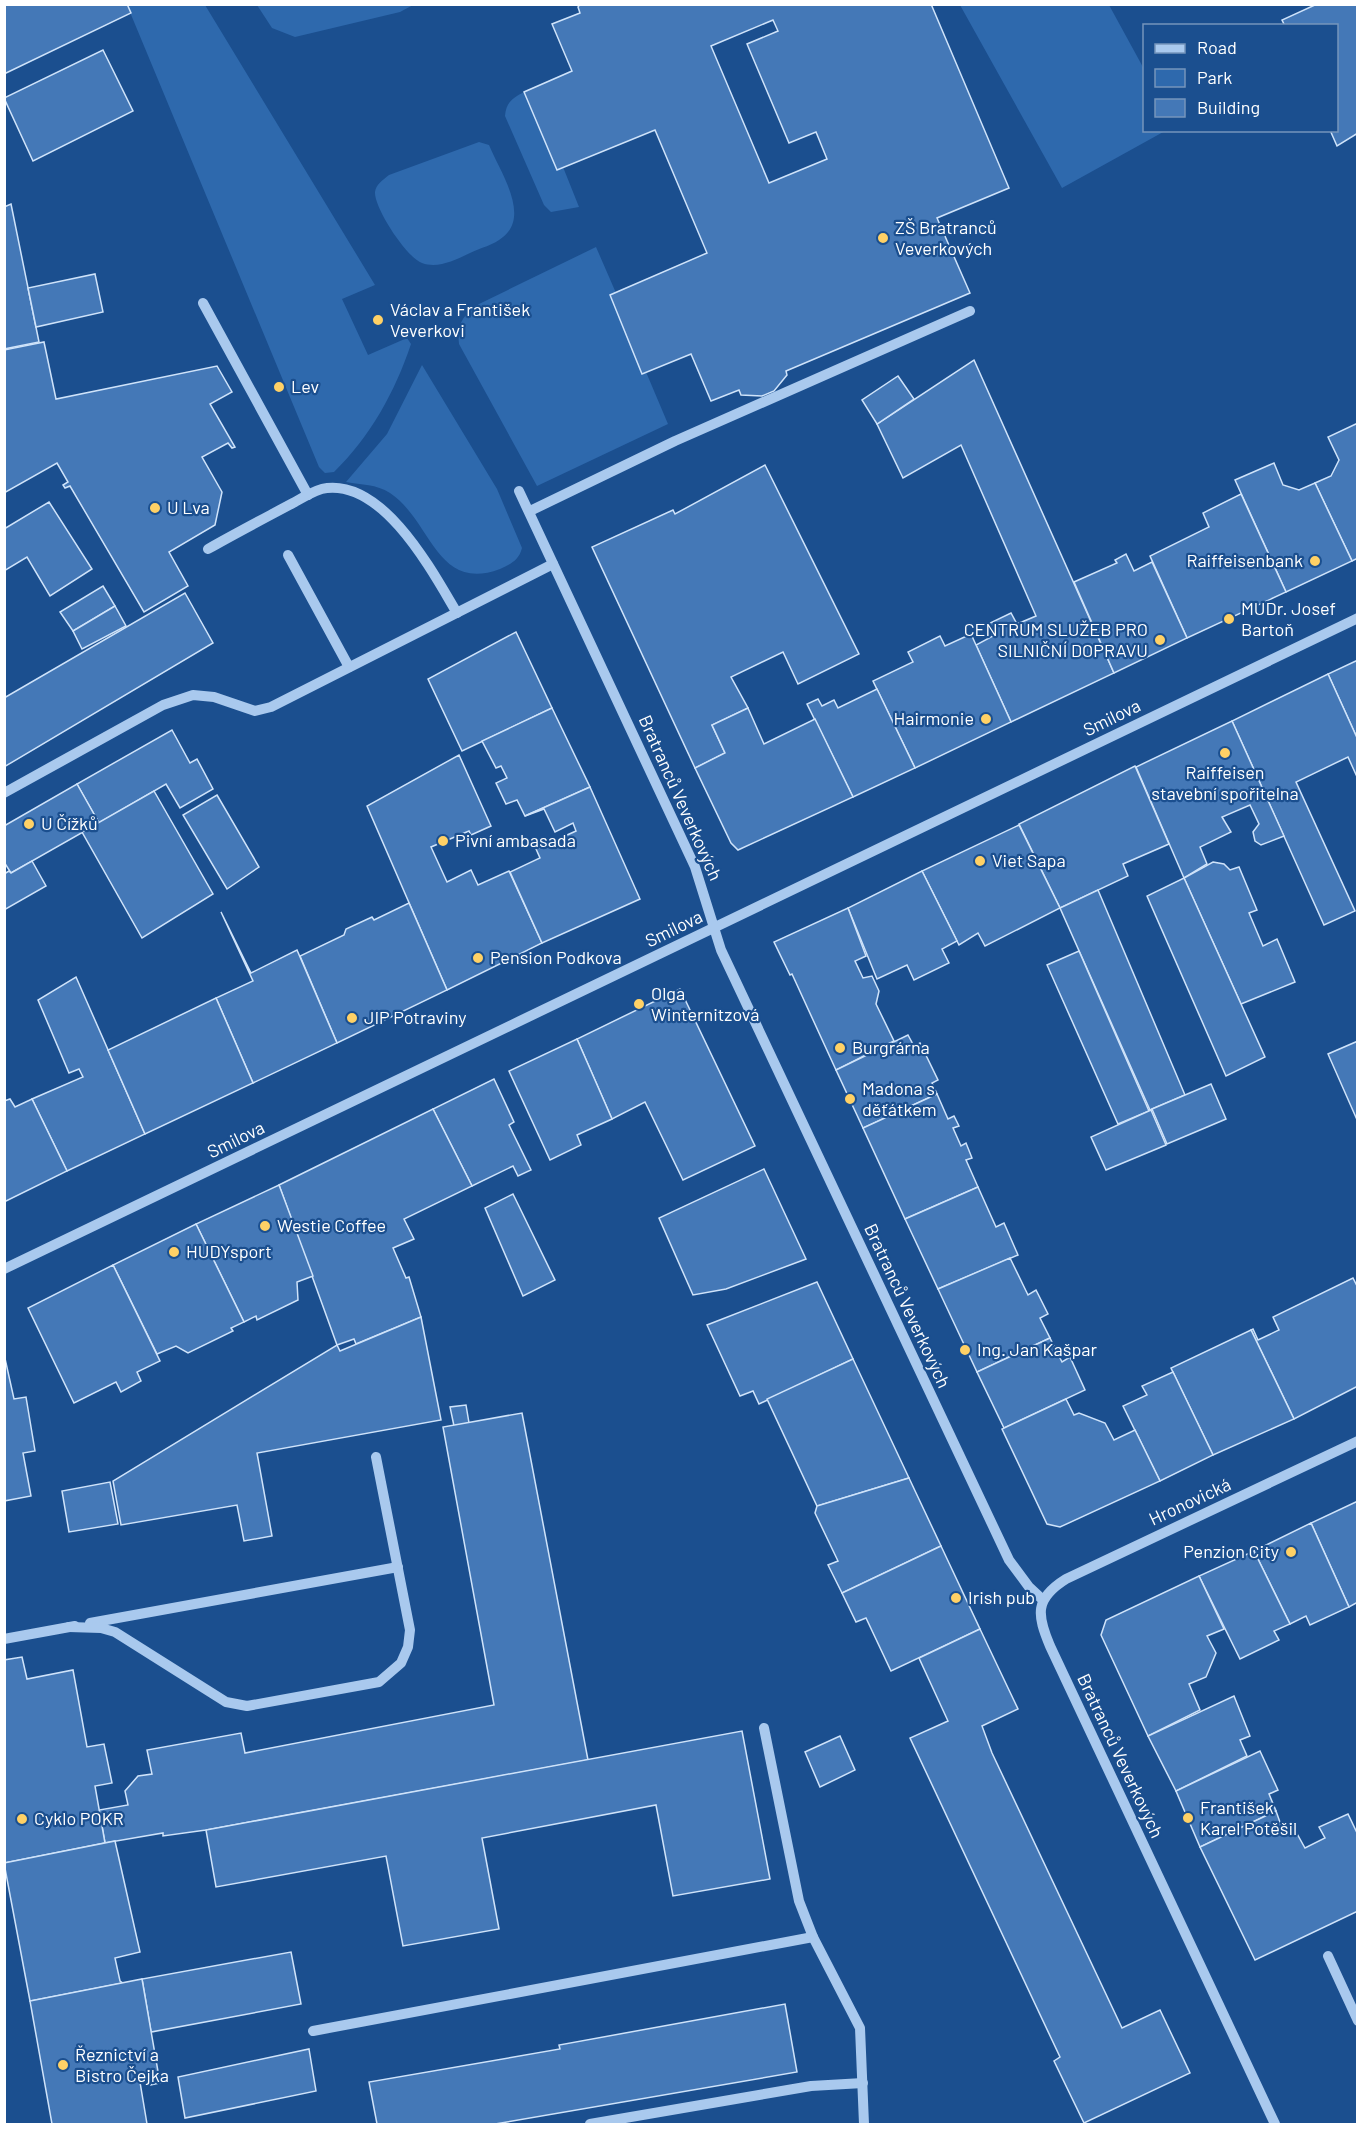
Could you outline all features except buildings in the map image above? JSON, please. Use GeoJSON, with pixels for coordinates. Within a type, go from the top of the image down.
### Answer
{"type":"FeatureCollection","features":[{"type":"Feature","properties":{"kind":"street"},"geometry":{"type":"LineString","coordinates":[[203,303],[308,495]]}},
{"type":"Feature","properties":{"kind":"street"},"geometry":{"type":"LineString","coordinates":[[530,511],[675,441],[970,311]]}},
{"type":"Feature","properties":{"kind":"street"},"geometry":{"type":"LineString","coordinates":[[208,549],[308,495],[327,488],[358,494],[372,501],[389,516],[425,560],[457,613]]}},
{"type":"Feature","properties":{"kind":"street","name":"Bratranců Veverkových"},"geometry":{"type":"LineString","coordinates":[[519,491],[695,867],[721,950],[1009,1560],[1029,1587],[1043,1600],[1040,1622],[1050,1646],[1275,2124]]}},
{"type":"Feature","properties":{"kind":"street"},"geometry":{"type":"LineString","coordinates":[[288,555],[350,667]]}},
{"type":"Feature","properties":{"kind":"street"},"geometry":{"type":"LineString","coordinates":[[4,793],[163,705],[192,695],[214,697],[255,711],[271,707],[553,564]]}},
{"type":"Feature","properties":{"kind":"street","name":"Smilova"},"geometry":{"type":"LineString","coordinates":[[4,1269],[1358,618]]}},
{"type":"Feature","properties":{"kind":"street","name":"Hronovická"},"geometry":{"type":"LineString","coordinates":[[1043,1600],[1066,1579],[1358,1441]]}},
{"type":"Feature","properties":{"kind":"street"},"geometry":{"type":"LineString","coordinates":[[69,1627],[101,1628],[115,1632],[232,1705],[258,1705],[357,1687],[387,1678],[405,1656],[410,1630],[376,1457]]}},
{"type":"Feature","properties":{"kind":"street"},"geometry":{"type":"LineString","coordinates":[[4,1639],[398,1567]]}},
{"type":"Feature","properties":{"kind":"street"},"geometry":{"type":"LineString","coordinates":[[764,1728],[794,1882],[813,1937],[860,2028],[864,2124]]}},
{"type":"Feature","properties":{"kind":"street"},"geometry":{"type":"LineString","coordinates":[[313,2031],[813,1937]]}},
{"type":"Feature","properties":{"kind":"street"},"geometry":{"type":"LineString","coordinates":[[1328,1956],[1358,2021]]}},
{"type":"Feature","properties":{"kind":"street"},"geometry":{"type":"LineString","coordinates":[[590,2124],[811,2086],[863,2083]]}},
{"type":"Feature","properties":{"kind":"green space"},"geometry":{"type":"Polygon","coordinates":[[[127,5],[205,5],[375,285],[342,299],[368,355],[407,338],[411,344],[405,362],[380,413],[359,444],[334,472],[325,473],[319,467],[127,5]]]}},
{"type":"Feature","properties":{"kind":"green space"},"geometry":{"type":"Polygon","coordinates":[[[257,5],[413,5],[400,12],[295,37],[272,28],[257,5]]]}},
{"type":"Feature","properties":{"kind":"green space"},"geometry":{"type":"Polygon","coordinates":[[[960,5],[1109,5],[1143,67],[1143,132],[1163,132],[1062,188],[960,5]]]}},
{"type":"Feature","properties":{"kind":"green space"},"geometry":{"type":"Polygon","coordinates":[[[524,92],[557,169],[563,167],[579,207],[551,212],[544,205],[505,116],[511,101],[524,92]]]}},
{"type":"Feature","properties":{"kind":"green space"},"geometry":{"type":"Polygon","coordinates":[[[479,142],[489,145],[510,192],[514,205],[511,228],[495,242],[452,261],[434,265],[422,263],[408,252],[392,232],[376,199],[377,187],[389,175],[479,142]]]}},
{"type":"Feature","properties":{"kind":"green space"},"geometry":{"type":"Polygon","coordinates":[[[596,247],[616,293],[642,374],[646,372],[668,424],[537,486],[459,344],[460,326],[468,312],[479,304],[596,247]]]}},
{"type":"Feature","properties":{"kind":"green space"},"geometry":{"type":"Polygon","coordinates":[[[422,365],[497,489],[522,548],[514,561],[500,569],[479,574],[462,571],[448,563],[404,505],[390,493],[374,486],[346,482],[387,434],[422,365]]]}},
{"type":"Feature","properties":{"kind":"place","name":"ZŠ Bratranců Veverkových"},"geometry":{"type":"Point","coordinates":[883,238]}},
{"type":"Feature","properties":{"kind":"place","name":"Václav a František Veverkovi"},"geometry":{"type":"Point","coordinates":[378,320]}},
{"type":"Feature","properties":{"kind":"place","name":"Lev"},"geometry":{"type":"Point","coordinates":[279,387]}},
{"type":"Feature","properties":{"kind":"place","name":"U Lva"},"geometry":{"type":"Point","coordinates":[155,508]}},
{"type":"Feature","properties":{"kind":"place","name":"Raiffeisenbank"},"geometry":{"type":"Point","coordinates":[1315,561]}},
{"type":"Feature","properties":{"kind":"place","name":"MUDr. Josef Bartoň"},"geometry":{"type":"Point","coordinates":[1229,619]}},
{"type":"Feature","properties":{"kind":"place","name":"CENTRUM SLUŽEB PRO SILNIČNÍ DOPRAVU"},"geometry":{"type":"Point","coordinates":[1160,640]}},
{"type":"Feature","properties":{"kind":"place","name":"Hairmonie"},"geometry":{"type":"Point","coordinates":[986,719]}},
{"type":"Feature","properties":{"kind":"place","name":"Raiffeisen stavební spořitelna"},"geometry":{"type":"Point","coordinates":[1225,753]}},
{"type":"Feature","properties":{"kind":"place","name":"U Čížků"},"geometry":{"type":"Point","coordinates":[29,824]}},
{"type":"Feature","properties":{"kind":"place","name":"Pivní ambasada"},"geometry":{"type":"Point","coordinates":[443,841]}},
{"type":"Feature","properties":{"kind":"place","name":"Viet Sapa"},"geometry":{"type":"Point","coordinates":[980,861]}},
{"type":"Feature","properties":{"kind":"place","name":"Pension Podkova"},"geometry":{"type":"Point","coordinates":[478,958]}},
{"type":"Feature","properties":{"kind":"place","name":"Olga Winternitzová"},"geometry":{"type":"Point","coordinates":[639,1004]}},
{"type":"Feature","properties":{"kind":"place","name":"JIP Potraviny"},"geometry":{"type":"Point","coordinates":[352,1018]}},
{"type":"Feature","properties":{"kind":"place","name":"Burgrárna"},"geometry":{"type":"Point","coordinates":[840,1048]}},
{"type":"Feature","properties":{"kind":"place","name":"Madona s děťátkem"},"geometry":{"type":"Point","coordinates":[850,1099]}},
{"type":"Feature","properties":{"kind":"place","name":"Westie Coffee"},"geometry":{"type":"Point","coordinates":[265,1226]}},
{"type":"Feature","properties":{"kind":"place","name":"HUDYsport"},"geometry":{"type":"Point","coordinates":[174,1252]}},
{"type":"Feature","properties":{"kind":"place","name":"Ing. Jan Kašpar"},"geometry":{"type":"Point","coordinates":[965,1350]}},
{"type":"Feature","properties":{"kind":"place","name":"Penzion City"},"geometry":{"type":"Point","coordinates":[1291,1552]}},
{"type":"Feature","properties":{"kind":"place","name":"Irish pub"},"geometry":{"type":"Point","coordinates":[956,1598]}},
{"type":"Feature","properties":{"kind":"place","name":"František Karel Potěšil"},"geometry":{"type":"Point","coordinates":[1188,1818]}},
{"type":"Feature","properties":{"kind":"place","name":"Cyklo POKR"},"geometry":{"type":"Point","coordinates":[22,1819]}},
{"type":"Feature","properties":{"kind":"place","name":"Řeznictví a Bistro Čejka"},"geometry":{"type":"Point","coordinates":[63,2065]}}]}
